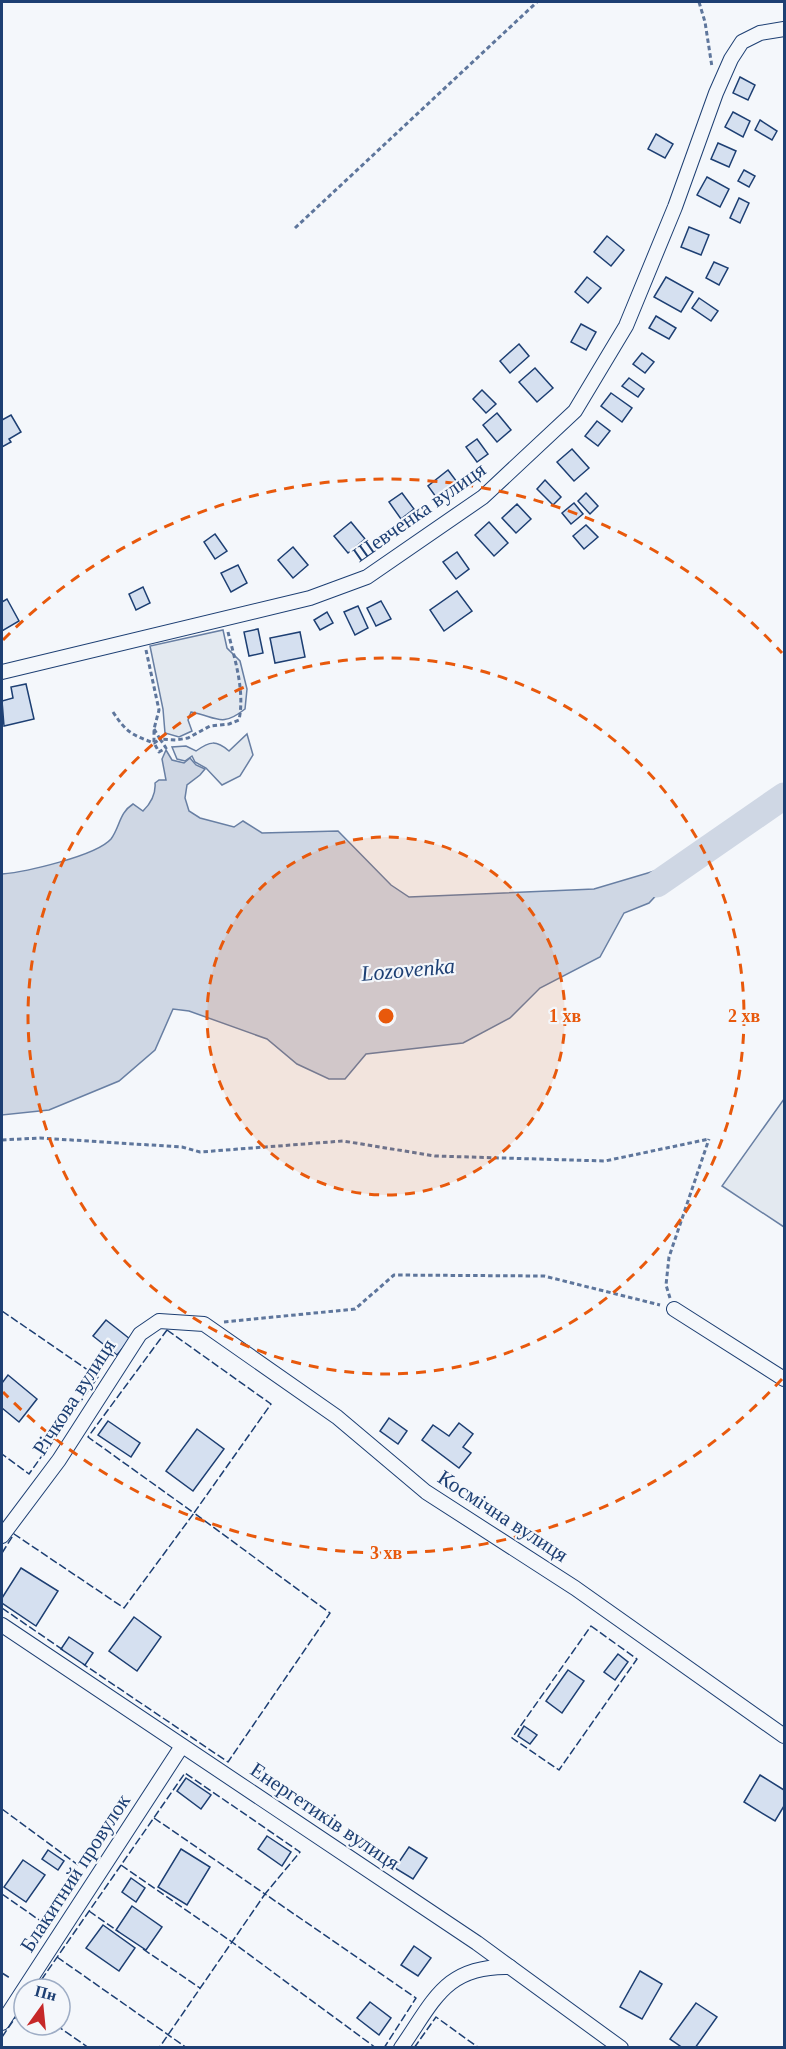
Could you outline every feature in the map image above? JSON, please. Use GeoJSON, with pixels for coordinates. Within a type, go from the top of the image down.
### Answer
{"type":"FeatureCollection","features":[{"type":"Feature","properties":{"kind":"street","name":"Шевченка вулиця"},"geometry":{"type":"LineString","coordinates":[[2,672],[310,598],[368,577],[483,497],[574,411],[626,326],[675,207],[716,93],[731,59],[742,42],[760,33],[784,29]]}},
{"type":"Feature","properties":{"kind":"street"},"geometry":{"type":"LineString","coordinates":[[674,1309],[784,1379]]}},
{"type":"Feature","properties":{"kind":"street","name":"Річкова вулиця"},"geometry":{"type":"LineString","coordinates":[[2,1536],[59,1461],[140,1334],[159,1321],[204,1324]]}},
{"type":"Feature","properties":{"kind":"street","name":"Космічна вулиця"},"geometry":{"type":"LineString","coordinates":[[204,1324],[337,1418],[426,1492],[575,1588],[784,1736]]}},
{"type":"Feature","properties":{"kind":"street","name":"Енергетиків вулиця"},"geometry":{"type":"LineString","coordinates":[[2,1625],[510,1967],[621,2048]]}},
{"type":"Feature","properties":{"kind":"street","name":"Блакитний провулок"},"geometry":{"type":"LineString","coordinates":[[2,2023],[182,1746]]}},
{"type":"Feature","properties":{"kind":"street"},"geometry":{"type":"LineString","coordinates":[[401,2048],[448,1983],[478,1969],[510,1967]]}},
{"type":"Feature","properties":{"kind":"path"},"geometry":{"type":"LineString","coordinates":[[295,228],[537,2]]}},
{"type":"Feature","properties":{"kind":"path"},"geometry":{"type":"LineString","coordinates":[[699,2],[705,22],[712,69]]}},
{"type":"Feature","properties":{"kind":"path"},"geometry":{"type":"LineString","coordinates":[[154,743],[160,739],[188,738],[210,726],[239,720],[242,703],[237,667],[225,618]]}},
{"type":"Feature","properties":{"kind":"path"},"geometry":{"type":"LineString","coordinates":[[144,639],[159,710],[154,729],[154,743],[159,752],[166,748],[154,729]]}},
{"type":"Feature","properties":{"kind":"path"},"geometry":{"type":"LineString","coordinates":[[114,712],[131,735],[154,743]]}},
{"type":"Feature","properties":{"kind":"path"},"geometry":{"type":"LineString","coordinates":[[2,1140],[40,1138],[182,1147],[201,1152],[343,1142],[435,1156],[605,1161],[709,1139],[668,1265],[666,1285],[674,1309]]}},
{"type":"Feature","properties":{"kind":"path"},"geometry":{"type":"LineString","coordinates":[[204,1324],[355,1309],[394,1275],[544,1276],[674,1309]]}},
{"type":"Feature","properties":{"kind":"shaded area"},"geometry":{"type":"Polygon","coordinates":[[[223,630],[227,648],[240,661],[247,689],[245,709],[224,720],[191,712],[188,720],[192,731],[179,737],[165,733],[163,709],[150,646],[223,630]]]}},
{"type":"Feature","properties":{"kind":"shaded area"},"geometry":{"type":"Polygon","coordinates":[[[247,734],[253,755],[240,776],[222,785],[206,768],[195,762],[192,756],[185,761],[177,759],[172,747],[186,746],[196,751],[213,743],[229,751],[247,734]]]}},
{"type":"Feature","properties":{"kind":"shaded area"},"geometry":{"type":"Polygon","coordinates":[[[784,1099],[784,1227],[722,1186],[784,1099]]]}},
{"type":"Feature","properties":{"kind":"water"},"geometry":{"type":"Polygon","coordinates":[[[166,750],[172,760],[184,763],[190,758],[196,765],[205,769],[187,785],[185,798],[189,811],[200,818],[234,827],[243,821],[262,833],[338,831],[391,885],[409,897],[594,889],[688,861],[649,903],[624,913],[600,957],[540,988],[510,1018],[463,1043],[366,1054],[345,1079],[329,1079],[297,1064],[267,1039],[189,1011],[173,1009],[155,1050],[119,1081],[49,1110],[2,1115],[2,874],[76,857],[111,839],[128,808],[133,804],[143,811],[155,791],[155,783],[159,780],[166,780],[162,759],[166,750]]]}},
{"type":"Feature","properties":{"kind":"building"},"geometry":{"type":"Polygon","coordinates":[[[740,77],[755,85],[748,100],[733,93],[740,77]]]}},
{"type":"Feature","properties":{"kind":"building"},"geometry":{"type":"Polygon","coordinates":[[[733,112],[750,121],[743,137],[725,127],[733,112]]]}},
{"type":"Feature","properties":{"kind":"building"},"geometry":{"type":"Polygon","coordinates":[[[760,120],[777,131],[772,140],[755,130],[760,120]]]}},
{"type":"Feature","properties":{"kind":"building"},"geometry":{"type":"Polygon","coordinates":[[[656,134],[673,144],[665,158],[648,149],[656,134]]]}},
{"type":"Feature","properties":{"kind":"building"},"geometry":{"type":"Polygon","coordinates":[[[718,143],[736,151],[729,167],[711,159],[718,143]]]}},
{"type":"Feature","properties":{"kind":"building"},"geometry":{"type":"Polygon","coordinates":[[[744,170],[755,176],[749,187],[738,181],[744,170]]]}},
{"type":"Feature","properties":{"kind":"building"},"geometry":{"type":"Polygon","coordinates":[[[707,177],[729,189],[720,207],[697,195],[707,177]]]}},
{"type":"Feature","properties":{"kind":"building"},"geometry":{"type":"Polygon","coordinates":[[[739,198],[749,203],[740,223],[730,218],[739,198]]]}},
{"type":"Feature","properties":{"kind":"building"},"geometry":{"type":"Polygon","coordinates":[[[689,227],[709,235],[701,255],[681,247],[689,227]]]}},
{"type":"Feature","properties":{"kind":"building"},"geometry":{"type":"Polygon","coordinates":[[[607,236],[624,250],[611,266],[594,252],[607,236]]]}},
{"type":"Feature","properties":{"kind":"building"},"geometry":{"type":"Polygon","coordinates":[[[714,262],[728,268],[719,285],[706,278],[714,262]]]}},
{"type":"Feature","properties":{"kind":"building"},"geometry":{"type":"Polygon","coordinates":[[[587,277],[601,288],[588,303],[575,292],[587,277]]]}},
{"type":"Feature","properties":{"kind":"building"},"geometry":{"type":"Polygon","coordinates":[[[666,277],[693,292],[681,312],[654,297],[666,277]]]}},
{"type":"Feature","properties":{"kind":"building"},"geometry":{"type":"Polygon","coordinates":[[[699,298],[718,311],[711,321],[692,308],[699,298]]]}},
{"type":"Feature","properties":{"kind":"building"},"geometry":{"type":"Polygon","coordinates":[[[656,316],[676,328],[669,339],[649,328],[656,316]]]}},
{"type":"Feature","properties":{"kind":"building"},"geometry":{"type":"Polygon","coordinates":[[[581,324],[596,332],[586,350],[571,342],[581,324]]]}},
{"type":"Feature","properties":{"kind":"building"},"geometry":{"type":"Polygon","coordinates":[[[519,344],[529,356],[510,373],[500,361],[519,344]]]}},
{"type":"Feature","properties":{"kind":"building"},"geometry":{"type":"Polygon","coordinates":[[[642,353],[654,362],[645,373],[633,364],[642,353]]]}},
{"type":"Feature","properties":{"kind":"building"},"geometry":{"type":"Polygon","coordinates":[[[535,368],[553,388],[537,402],[519,382],[535,368]]]}},
{"type":"Feature","properties":{"kind":"building"},"geometry":{"type":"Polygon","coordinates":[[[629,378],[644,389],[638,397],[622,386],[629,378]]]}},
{"type":"Feature","properties":{"kind":"building"},"geometry":{"type":"Polygon","coordinates":[[[482,390],[496,404],[486,413],[473,399],[482,390]]]}},
{"type":"Feature","properties":{"kind":"building"},"geometry":{"type":"Polygon","coordinates":[[[611,393],[632,408],[622,422],[601,406],[611,393]]]}},
{"type":"Feature","properties":{"kind":"building"},"geometry":{"type":"Polygon","coordinates":[[[497,413],[511,430],[497,442],[483,425],[497,413]]]}},
{"type":"Feature","properties":{"kind":"building"},"geometry":{"type":"Polygon","coordinates":[[[11,415],[21,432],[9,439],[11,442],[2,447],[2,420],[11,415]]]}},
{"type":"Feature","properties":{"kind":"building"},"geometry":{"type":"Polygon","coordinates":[[[597,421],[610,431],[598,446],[585,436],[597,421]]]}},
{"type":"Feature","properties":{"kind":"building"},"geometry":{"type":"Polygon","coordinates":[[[477,439],[488,454],[477,462],[466,447],[477,439]]]}},
{"type":"Feature","properties":{"kind":"building"},"geometry":{"type":"Polygon","coordinates":[[[572,449],[589,468],[574,481],[557,462],[572,449]]]}},
{"type":"Feature","properties":{"kind":"building"},"geometry":{"type":"Polygon","coordinates":[[[448,470],[457,482],[436,497],[428,486],[448,470]]]}},
{"type":"Feature","properties":{"kind":"building"},"geometry":{"type":"Polygon","coordinates":[[[545,480],[561,497],[553,505],[537,489],[545,480]]]}},
{"type":"Feature","properties":{"kind":"building"},"geometry":{"type":"Polygon","coordinates":[[[402,493],[414,509],[401,519],[389,502],[402,493]]]}},
{"type":"Feature","properties":{"kind":"building"},"geometry":{"type":"Polygon","coordinates":[[[586,493],[598,506],[590,514],[578,501],[586,493]]]}},
{"type":"Feature","properties":{"kind":"building"},"geometry":{"type":"Polygon","coordinates":[[[574,503],[583,514],[571,524],[562,513],[574,503]]]}},
{"type":"Feature","properties":{"kind":"building"},"geometry":{"type":"Polygon","coordinates":[[[517,504],[531,519],[516,533],[502,518],[517,504]]]}},
{"type":"Feature","properties":{"kind":"building"},"geometry":{"type":"Polygon","coordinates":[[[351,522],[365,539],[348,553],[334,536],[351,522]]]}},
{"type":"Feature","properties":{"kind":"building"},"geometry":{"type":"Polygon","coordinates":[[[489,522],[508,543],[494,556],[475,535],[489,522]]]}},
{"type":"Feature","properties":{"kind":"building"},"geometry":{"type":"Polygon","coordinates":[[[586,525],[598,537],[584,549],[573,536],[586,525]]]}},
{"type":"Feature","properties":{"kind":"building"},"geometry":{"type":"Polygon","coordinates":[[[215,534],[227,551],[215,559],[204,542],[215,534]]]}},
{"type":"Feature","properties":{"kind":"building"},"geometry":{"type":"Polygon","coordinates":[[[293,547],[308,565],[293,578],[278,560],[293,547]]]}},
{"type":"Feature","properties":{"kind":"building"},"geometry":{"type":"Polygon","coordinates":[[[457,552],[469,569],[456,579],[443,562],[457,552]]]}},
{"type":"Feature","properties":{"kind":"building"},"geometry":{"type":"Polygon","coordinates":[[[238,565],[247,583],[231,592],[221,573],[238,565]]]}},
{"type":"Feature","properties":{"kind":"building"},"geometry":{"type":"Polygon","coordinates":[[[143,587],[150,603],[136,610],[129,594],[143,587]]]}},
{"type":"Feature","properties":{"kind":"building"},"geometry":{"type":"Polygon","coordinates":[[[457,591],[472,611],[444,631],[430,610],[457,591]]]}},
{"type":"Feature","properties":{"kind":"building"},"geometry":{"type":"Polygon","coordinates":[[[7,599],[19,621],[2,631],[2,602],[7,599]]]}},
{"type":"Feature","properties":{"kind":"building"},"geometry":{"type":"Polygon","coordinates":[[[381,601],[391,619],[376,626],[367,608],[381,601]]]}},
{"type":"Feature","properties":{"kind":"building"},"geometry":{"type":"Polygon","coordinates":[[[358,606],[368,628],[355,635],[344,612],[358,606]]]}},
{"type":"Feature","properties":{"kind":"building"},"geometry":{"type":"Polygon","coordinates":[[[327,612],[333,623],[320,630],[314,620],[327,612]]]}},
{"type":"Feature","properties":{"kind":"building"},"geometry":{"type":"Polygon","coordinates":[[[258,629],[263,653],[249,656],[244,632],[258,629]]]}},
{"type":"Feature","properties":{"kind":"building"},"geometry":{"type":"Polygon","coordinates":[[[300,632],[305,657],[275,663],[270,638],[300,632]]]}},
{"type":"Feature","properties":{"kind":"building"},"geometry":{"type":"Polygon","coordinates":[[[26,684],[34,719],[4,726],[2,701],[13,698],[11,687],[26,684]]]}},
{"type":"Feature","properties":{"kind":"building"},"geometry":{"type":"Polygon","coordinates":[[[106,1320],[130,1339],[117,1355],[93,1336],[106,1320]]]}},
{"type":"Feature","properties":{"kind":"building"},"geometry":{"type":"Polygon","coordinates":[[[8,1375],[37,1399],[19,1422],[2,1408],[2,1383],[8,1375]]]}},
{"type":"Feature","properties":{"kind":"building"},"geometry":{"type":"Polygon","coordinates":[[[389,1418],[407,1431],[398,1444],[380,1431],[389,1418]]]}},
{"type":"Feature","properties":{"kind":"building"},"geometry":{"type":"Polygon","coordinates":[[[108,1421],[140,1443],[131,1457],[98,1435],[108,1421]]]}},
{"type":"Feature","properties":{"kind":"building"},"geometry":{"type":"Polygon","coordinates":[[[459,1423],[473,1434],[463,1447],[471,1453],[459,1468],[422,1440],[433,1425],[449,1436],[459,1423]]]}},
{"type":"Feature","properties":{"kind":"building"},"geometry":{"type":"Polygon","coordinates":[[[197,1429],[224,1449],[193,1491],[166,1471],[197,1429]]]}},
{"type":"Feature","properties":{"kind":"building"},"geometry":{"type":"Polygon","coordinates":[[[21,1568],[58,1591],[36,1626],[2,1603],[2,1598],[21,1568]]]}},
{"type":"Feature","properties":{"kind":"building"},"geometry":{"type":"Polygon","coordinates":[[[134,1617],[161,1637],[137,1671],[109,1651],[134,1617]]]}},
{"type":"Feature","properties":{"kind":"building"},"geometry":{"type":"Polygon","coordinates":[[[69,1637],[93,1653],[85,1665],[61,1649],[69,1637]]]}},
{"type":"Feature","properties":{"kind":"building"},"geometry":{"type":"Polygon","coordinates":[[[618,1654],[628,1662],[615,1680],[604,1672],[618,1654]]]}},
{"type":"Feature","properties":{"kind":"building"},"geometry":{"type":"Polygon","coordinates":[[[568,1670],[584,1681],[562,1713],[546,1701],[568,1670]]]}},
{"type":"Feature","properties":{"kind":"building"},"geometry":{"type":"Polygon","coordinates":[[[524,1726],[537,1735],[530,1744],[518,1736],[524,1726]]]}},
{"type":"Feature","properties":{"kind":"building"},"geometry":{"type":"Polygon","coordinates":[[[760,1775],[784,1790],[784,1806],[775,1821],[744,1802],[760,1775]]]}},
{"type":"Feature","properties":{"kind":"building"},"geometry":{"type":"Polygon","coordinates":[[[186,1778],[211,1795],[201,1809],[177,1791],[186,1778]]]}},
{"type":"Feature","properties":{"kind":"building"},"geometry":{"type":"Polygon","coordinates":[[[267,1836],[291,1852],[282,1866],[258,1849],[267,1836]]]}},
{"type":"Feature","properties":{"kind":"building"},"geometry":{"type":"Polygon","coordinates":[[[409,1847],[427,1858],[413,1879],[395,1868],[409,1847]]]}},
{"type":"Feature","properties":{"kind":"building"},"geometry":{"type":"Polygon","coordinates":[[[181,1849],[210,1867],[187,1905],[158,1887],[181,1849]]]}},
{"type":"Feature","properties":{"kind":"building"},"geometry":{"type":"Polygon","coordinates":[[[48,1850],[64,1861],[58,1870],[42,1859],[48,1850]]]}},
{"type":"Feature","properties":{"kind":"building"},"geometry":{"type":"Polygon","coordinates":[[[23,1860],[45,1875],[26,1902],[4,1887],[23,1860]]]}},
{"type":"Feature","properties":{"kind":"building"},"geometry":{"type":"Polygon","coordinates":[[[131,1878],[145,1888],[136,1902],[122,1892],[131,1878]]]}},
{"type":"Feature","properties":{"kind":"building"},"geometry":{"type":"Polygon","coordinates":[[[132,1906],[162,1927],[146,1950],[116,1930],[132,1906]]]}},
{"type":"Feature","properties":{"kind":"building"},"geometry":{"type":"Polygon","coordinates":[[[103,1925],[135,1948],[119,1971],[86,1948],[103,1925]]]}},
{"type":"Feature","properties":{"kind":"building"},"geometry":{"type":"Polygon","coordinates":[[[414,1946],[431,1958],[418,1976],[401,1965],[414,1946]]]}},
{"type":"Feature","properties":{"kind":"building"},"geometry":{"type":"Polygon","coordinates":[[[640,1971],[662,1984],[642,2019],[620,2007],[640,1971]]]}},
{"type":"Feature","properties":{"kind":"building"},"geometry":{"type":"Polygon","coordinates":[[[370,2002],[391,2018],[379,2035],[357,2018],[370,2002]]]}},
{"type":"Feature","properties":{"kind":"building"},"geometry":{"type":"Polygon","coordinates":[[[696,2003],[717,2017],[695,2048],[683,2048],[670,2039],[696,2003]]]}},
{"type":"Feature","properties":{"kind":"waterway","name":"Lozovenka"},"geometry":{"type":"LineString","coordinates":[[657,884],[784,796]]}},
{"type":"Feature","properties":{"kind":"fence"},"geometry":{"type":"LineString","coordinates":[[2,1311],[98,1377],[29,1474],[2,1454]]}},
{"type":"Feature","properties":{"kind":"fence"},"geometry":{"type":"LineString","coordinates":[[167,1330],[271,1404],[194,1513],[88,1437],[167,1330]]}},
{"type":"Feature","properties":{"kind":"fence"},"geometry":{"type":"LineString","coordinates":[[2,1553],[14,1534],[124,1608],[194,1513],[330,1613],[228,1762],[83,1664]]}},
{"type":"Feature","properties":{"kind":"fence"},"geometry":{"type":"LineString","coordinates":[[2,1608],[63,1650]]}},
{"type":"Feature","properties":{"kind":"fence"},"geometry":{"type":"LineString","coordinates":[[591,1626],[637,1659],[559,1770],[512,1738],[591,1626]]}},
{"type":"Feature","properties":{"kind":"fence"},"geometry":{"type":"LineString","coordinates":[[43,1977],[185,1773],[300,1852],[265,1894],[416,1998],[384,2048]]}},
{"type":"Feature","properties":{"kind":"fence"},"geometry":{"type":"LineString","coordinates":[[2,1809],[78,1865]]}},
{"type":"Feature","properties":{"kind":"fence"},"geometry":{"type":"LineString","coordinates":[[154,1818],[265,1894],[159,2048]]}},
{"type":"Feature","properties":{"kind":"fence"},"geometry":{"type":"LineString","coordinates":[[121,1865],[232,1942],[376,2048]]}},
{"type":"Feature","properties":{"kind":"fence"},"geometry":{"type":"LineString","coordinates":[[2,1894],[42,1922]]}},
{"type":"Feature","properties":{"kind":"fence"},"geometry":{"type":"LineString","coordinates":[[89,1911],[119,1932]]}},
{"type":"Feature","properties":{"kind":"fence"},"geometry":{"type":"LineString","coordinates":[[143,1949],[200,1988]]}},
{"type":"Feature","properties":{"kind":"fence"},"geometry":{"type":"LineString","coordinates":[[57,1957],[187,2048]]}},
{"type":"Feature","properties":{"kind":"fence"},"geometry":{"type":"LineString","coordinates":[[2,1973],[10,1978]]}},
{"type":"Feature","properties":{"kind":"fence"},"geometry":{"type":"LineString","coordinates":[[414,2048],[436,2017],[479,2048]]}},
{"type":"Feature","properties":{"kind":"fence"},"geometry":{"type":"LineString","coordinates":[[2,2037],[12,2022]]}},
{"type":"Feature","properties":{"kind":"fence"},"geometry":{"type":"LineString","coordinates":[[72,2036],[89,2048]]}}]}
